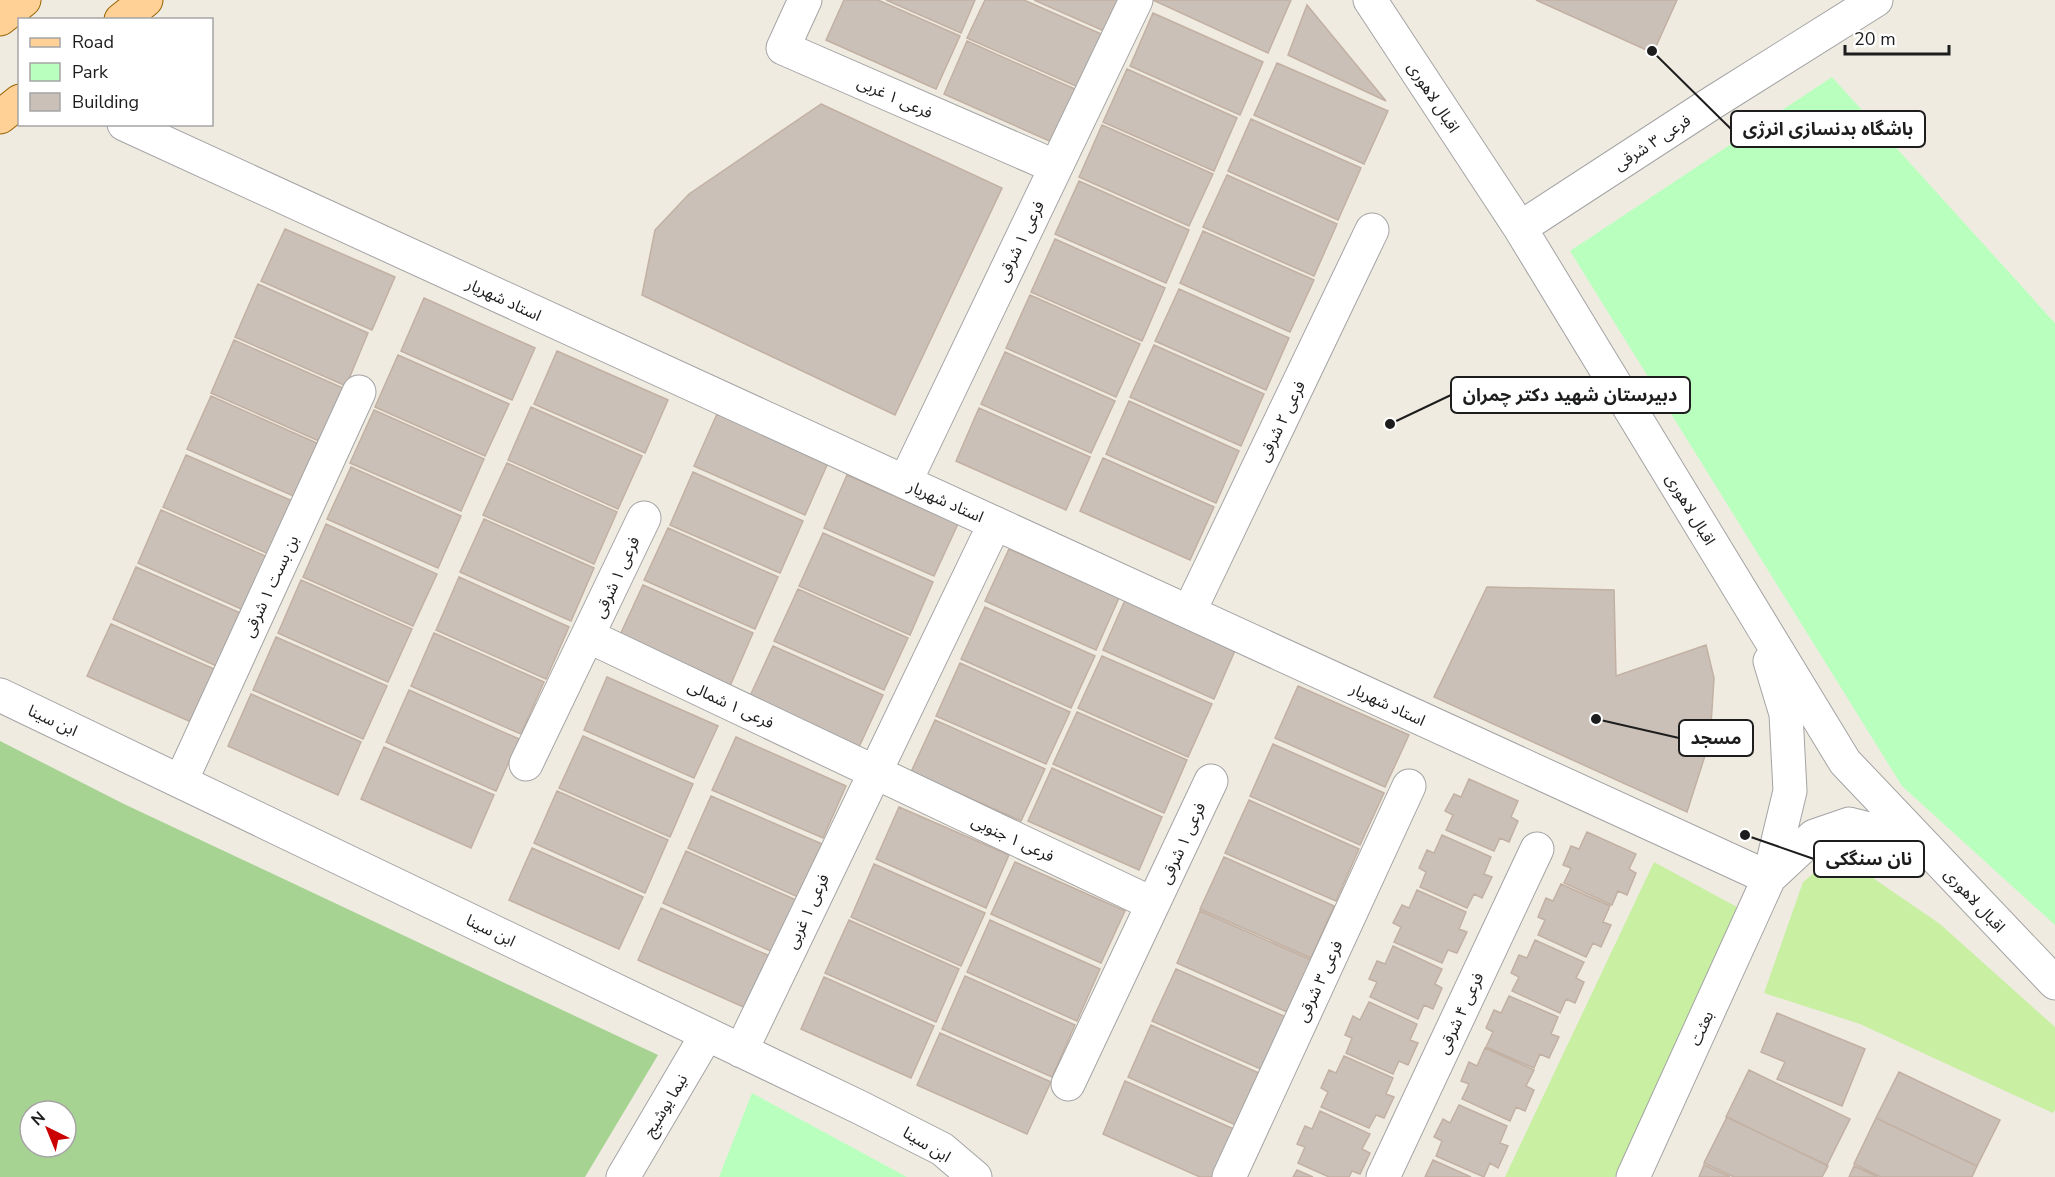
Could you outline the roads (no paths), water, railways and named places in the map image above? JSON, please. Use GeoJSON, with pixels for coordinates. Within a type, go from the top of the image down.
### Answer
{"type":"FeatureCollection","features":[{"type":"Feature","properties":{"kind":"main road"},"geometry":{"type":"LineString","coordinates":[[0,19],[24,0]]}},
{"type":"Feature","properties":{"kind":"main road"},"geometry":{"type":"LineString","coordinates":[[124,18],[146,0]]}},
{"type":"Feature","properties":{"kind":"main road"},"geometry":{"type":"LineString","coordinates":[[0,117],[18,103]]}},
{"type":"Feature","properties":{"kind":"street","name":"فرعی ۱ غربی"},"geometry":{"type":"LineString","coordinates":[[805,0],[783,48],[1056,167]]}},
{"type":"Feature","properties":{"kind":"street","name":"فرعی ۱ شرقی"},"geometry":{"type":"LineString","coordinates":[[904,482],[1136,0]]}},
{"type":"Feature","properties":{"kind":"street","name":"اقبال لاهوری"},"geometry":{"type":"LineString","coordinates":[[1370,0],[1520,228],[1845,762],[2055,983]]}},
{"type":"Feature","properties":{"kind":"street","name":"فرعی ۳ شرقی"},"geometry":{"type":"LineString","coordinates":[[1520,228],[1876,0]]}},
{"type":"Feature","properties":{"kind":"street","name":"استاد شهریار"},"geometry":{"type":"LineString","coordinates":[[128,126],[1769,878]]}},
{"type":"Feature","properties":{"kind":"street","name":"فرعی ۲ شرقی"},"geometry":{"type":"LineString","coordinates":[[1189,612],[1372,230]]}},
{"type":"Feature","properties":{"kind":"street","name":"بن بست ۱ شرقی"},"geometry":{"type":"LineString","coordinates":[[180,781],[359,392]]}},
{"type":"Feature","properties":{"kind":"street","name":"فرعی ۱ شرقی"},"geometry":{"type":"LineString","coordinates":[[588,636],[644,518]]}},
{"type":"Feature","properties":{"kind":"street"},"geometry":{"type":"LineString","coordinates":[[874,772],[995,523]]}},
{"type":"Feature","properties":{"kind":"street"},"geometry":{"type":"LineString","coordinates":[[1756,615],[1786,714],[1791,791],[1769,878]]}},
{"type":"Feature","properties":{"kind":"street"},"geometry":{"type":"LineString","coordinates":[[526,764],[588,636]]}},
{"type":"Feature","properties":{"kind":"street","name":"فرعی ۱ شمالی"},"geometry":{"type":"LineString","coordinates":[[588,636],[874,772]]}},
{"type":"Feature","properties":{"kind":"street","name":"ابن سینا"},"geometry":{"type":"LineString","coordinates":[[0,695],[942,1149],[975,1177]]}},
{"type":"Feature","properties":{"kind":"street","name":"فرعی ۱ غربی"},"geometry":{"type":"LineString","coordinates":[[741,1051],[874,772]]}},
{"type":"Feature","properties":{"kind":"street","name":"فرعی ۱ جنوبی"},"geometry":{"type":"LineString","coordinates":[[874,772],[1153,904]]}},
{"type":"Feature","properties":{"kind":"street","name":"فرعی ۱ شرقی"},"geometry":{"type":"LineString","coordinates":[[1153,904],[1211,781]]}},
{"type":"Feature","properties":{"kind":"street","name":"فرعی ۳ شرقی"},"geometry":{"type":"LineString","coordinates":[[1229,1177],[1409,786]]}},
{"type":"Feature","properties":{"kind":"street"},"geometry":{"type":"LineString","coordinates":[[1769,878],[1814,836],[1849,824],[1921,842]]}},
{"type":"Feature","properties":{"kind":"street","name":"فرعی ۴ شرقی"},"geometry":{"type":"LineString","coordinates":[[1383,1177],[1537,849]]}},
{"type":"Feature","properties":{"kind":"street","name":"بعثت"},"geometry":{"type":"LineString","coordinates":[[1633,1177],[1769,878]]}},
{"type":"Feature","properties":{"kind":"street"},"geometry":{"type":"LineString","coordinates":[[1068,1084],[1153,904]]}},
{"type":"Feature","properties":{"kind":"street","name":"نیما یوشیج"},"geometry":{"type":"LineString","coordinates":[[622,1177],[707,1034]]}},
{"type":"Feature","properties":{"kind":"place","name":"باشگاه بدنسازی انرژی"},"geometry":{"type":"Point","coordinates":[1652,51]}},
{"type":"Feature","properties":{"kind":"place","name":"دبیرستان شهید دکتر چمران"},"geometry":{"type":"Point","coordinates":[1390,424]}},
{"type":"Feature","properties":{"kind":"place","name":"مسجد"},"geometry":{"type":"Point","coordinates":[1596,719]}},
{"type":"Feature","properties":{"kind":"place","name":"نان سنگکی"},"geometry":{"type":"Point","coordinates":[1745,835]}}]}
